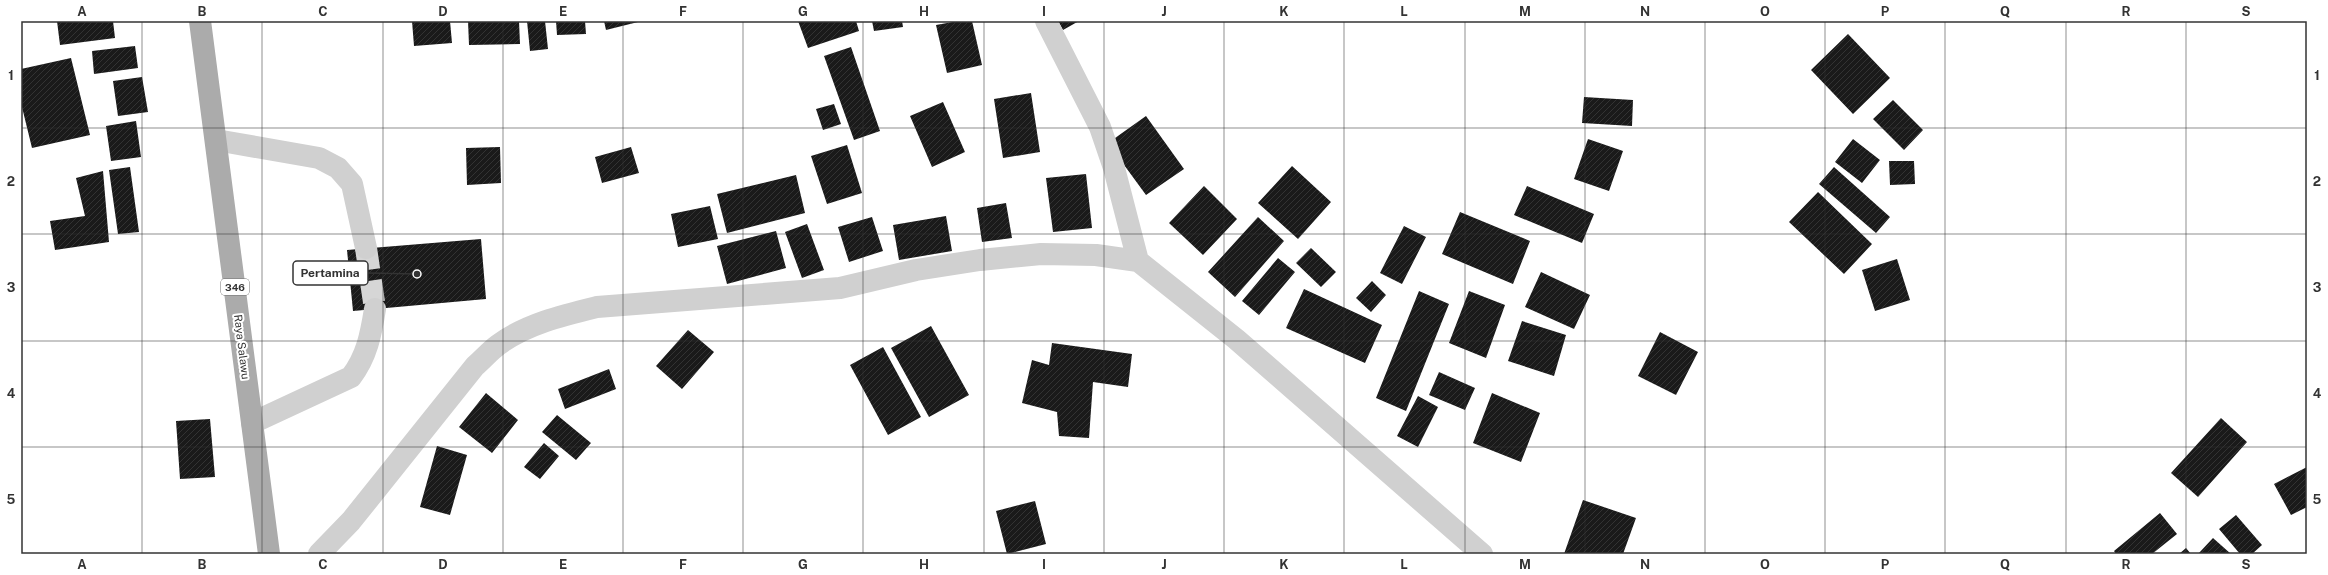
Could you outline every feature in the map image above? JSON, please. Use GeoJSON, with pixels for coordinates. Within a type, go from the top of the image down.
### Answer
{"type":"FeatureCollection","features":[{"type":"Feature","properties":{"kind":"main road","name":"Raya Salawu"},"geometry":{"type":"LineString","coordinates":[[200,21],[268,554]]}},
{"type":"Feature","properties":{"kind":"street"},"geometry":{"type":"LineString","coordinates":[[1046,21],[1100,127],[1114,168],[1138,262]]}},
{"type":"Feature","properties":{"kind":"street"},"geometry":{"type":"LineString","coordinates":[[216,140],[319,158],[338,168],[352,184],[366,248]]}},
{"type":"Feature","properties":{"kind":"street"},"geometry":{"type":"LineString","coordinates":[[320,554],[351,521],[475,366],[499,345],[525,330],[560,316],[596,307],[840,288],[916,270],[1041,254],[1096,255],[1138,262],[1236,339],[1482,554]]}},
{"type":"Feature","properties":{"kind":"street"},"geometry":{"type":"LineString","coordinates":[[252,423],[351,377],[361,364],[369,343],[375,308]]}},
{"type":"Feature","properties":{"kind":"building"},"geometry":{"type":"Polygon","coordinates":[[[57,21],[113,21],[115,38],[60,45],[57,21]]]}},
{"type":"Feature","properties":{"kind":"building"},"geometry":{"type":"Polygon","coordinates":[[[412,21],[450,21],[452,43],[414,46],[412,21]]]}},
{"type":"Feature","properties":{"kind":"building"},"geometry":{"type":"Polygon","coordinates":[[[468,21],[519,21],[520,44],[469,45],[468,21]]]}},
{"type":"Feature","properties":{"kind":"building"},"geometry":{"type":"Polygon","coordinates":[[[527,21],[545,21],[548,49],[530,51],[527,21]]]}},
{"type":"Feature","properties":{"kind":"building"},"geometry":{"type":"Polygon","coordinates":[[[556,21],[585,21],[586,34],[557,35],[556,21]]]}},
{"type":"Feature","properties":{"kind":"building"},"geometry":{"type":"Polygon","coordinates":[[[604,21],[638,21],[638,22],[606,30],[604,21]]]}},
{"type":"Feature","properties":{"kind":"building"},"geometry":{"type":"Polygon","coordinates":[[[798,21],[856,21],[859,31],[808,48],[798,21]]]}},
{"type":"Feature","properties":{"kind":"building"},"geometry":{"type":"Polygon","coordinates":[[[872,21],[902,21],[903,27],[874,31],[872,21]]]}},
{"type":"Feature","properties":{"kind":"building"},"geometry":{"type":"Polygon","coordinates":[[[958,21],[972,21],[982,65],[947,73],[936,25],[958,21]]]}},
{"type":"Feature","properties":{"kind":"building"},"geometry":{"type":"Polygon","coordinates":[[[1058,21],[1079,21],[1063,30],[1058,21]]]}},
{"type":"Feature","properties":{"kind":"building"},"geometry":{"type":"Polygon","coordinates":[[[1848,34],[1890,78],[1853,114],[1811,70],[1848,34]]]}},
{"type":"Feature","properties":{"kind":"building"},"geometry":{"type":"Polygon","coordinates":[[[135,46],[138,68],[94,74],[92,51],[135,46]]]}},
{"type":"Feature","properties":{"kind":"building"},"geometry":{"type":"Polygon","coordinates":[[[851,47],[880,131],[854,140],[824,56],[851,47]]]}},
{"type":"Feature","properties":{"kind":"building"},"geometry":{"type":"Polygon","coordinates":[[[71,58],[90,135],[32,148],[21,103],[21,69],[71,58]]]}},
{"type":"Feature","properties":{"kind":"building"},"geometry":{"type":"Polygon","coordinates":[[[142,77],[148,112],[118,116],[113,81],[142,77]]]}},
{"type":"Feature","properties":{"kind":"building"},"geometry":{"type":"Polygon","coordinates":[[[1031,93],[1040,152],[1003,158],[994,99],[1031,93]]]}},
{"type":"Feature","properties":{"kind":"building"},"geometry":{"type":"Polygon","coordinates":[[[1584,97],[1633,100],[1632,126],[1582,123],[1584,97]]]}},
{"type":"Feature","properties":{"kind":"building"},"geometry":{"type":"Polygon","coordinates":[[[1893,100],[1923,130],[1904,150],[1873,119],[1893,100]]]}},
{"type":"Feature","properties":{"kind":"building"},"geometry":{"type":"Polygon","coordinates":[[[943,102],[965,152],[932,167],[910,116],[943,102]]]}},
{"type":"Feature","properties":{"kind":"building"},"geometry":{"type":"Polygon","coordinates":[[[834,104],[841,124],[823,130],[816,109],[834,104]]]}},
{"type":"Feature","properties":{"kind":"building"},"geometry":{"type":"Polygon","coordinates":[[[1146,116],[1184,169],[1146,195],[1108,143],[1146,116]]]}},
{"type":"Feature","properties":{"kind":"building"},"geometry":{"type":"Polygon","coordinates":[[[136,121],[141,157],[111,161],[106,126],[136,121]]]}},
{"type":"Feature","properties":{"kind":"building"},"geometry":{"type":"Polygon","coordinates":[[[1588,139],[1623,151],[1609,191],[1574,179],[1588,139]]]}},
{"type":"Feature","properties":{"kind":"building"},"geometry":{"type":"Polygon","coordinates":[[[1853,139],[1880,160],[1862,183],[1835,162],[1853,139]]]}},
{"type":"Feature","properties":{"kind":"building"},"geometry":{"type":"Polygon","coordinates":[[[847,145],[862,193],[827,204],[811,156],[847,145]]]}},
{"type":"Feature","properties":{"kind":"building"},"geometry":{"type":"Polygon","coordinates":[[[500,147],[501,183],[467,185],[466,148],[500,147]]]}},
{"type":"Feature","properties":{"kind":"building"},"geometry":{"type":"Polygon","coordinates":[[[631,147],[639,173],[602,183],[595,157],[631,147]]]}},
{"type":"Feature","properties":{"kind":"building"},"geometry":{"type":"Polygon","coordinates":[[[1889,161],[1914,161],[1915,184],[1890,185],[1889,161]]]}},
{"type":"Feature","properties":{"kind":"building"},"geometry":{"type":"Polygon","coordinates":[[[1292,166],[1331,202],[1298,239],[1258,203],[1292,166]]]}},
{"type":"Feature","properties":{"kind":"building"},"geometry":{"type":"Polygon","coordinates":[[[130,167],[139,232],[118,234],[109,170],[130,167]]]}},
{"type":"Feature","properties":{"kind":"building"},"geometry":{"type":"Polygon","coordinates":[[[1834,167],[1890,217],[1876,233],[1819,184],[1834,167]]]}},
{"type":"Feature","properties":{"kind":"building"},"geometry":{"type":"Polygon","coordinates":[[[103,171],[109,242],[55,250],[50,221],[85,216],[76,178],[103,171]]]}},
{"type":"Feature","properties":{"kind":"building"},"geometry":{"type":"Polygon","coordinates":[[[1086,174],[1092,228],[1053,232],[1046,178],[1086,174]]]}},
{"type":"Feature","properties":{"kind":"building"},"geometry":{"type":"Polygon","coordinates":[[[796,175],[805,213],[727,233],[717,194],[796,175]]]}},
{"type":"Feature","properties":{"kind":"building"},"geometry":{"type":"Polygon","coordinates":[[[1204,186],[1237,219],[1203,255],[1169,223],[1204,186]]]}},
{"type":"Feature","properties":{"kind":"building"},"geometry":{"type":"Polygon","coordinates":[[[1527,186],[1594,214],[1582,243],[1514,215],[1527,186]]]}},
{"type":"Feature","properties":{"kind":"building"},"geometry":{"type":"Polygon","coordinates":[[[1818,192],[1872,244],[1844,274],[1789,222],[1818,192]]]}},
{"type":"Feature","properties":{"kind":"building"},"geometry":{"type":"Polygon","coordinates":[[[1006,203],[1012,238],[982,242],[977,208],[1006,203]]]}},
{"type":"Feature","properties":{"kind":"building"},"geometry":{"type":"Polygon","coordinates":[[[710,206],[718,239],[678,247],[671,214],[710,206]]]}},
{"type":"Feature","properties":{"kind":"building"},"geometry":{"type":"Polygon","coordinates":[[[1460,212],[1530,241],[1513,284],[1442,254],[1460,212]]]}},
{"type":"Feature","properties":{"kind":"building"},"geometry":{"type":"Polygon","coordinates":[[[946,216],[952,251],[899,260],[893,225],[946,216]]]}},
{"type":"Feature","properties":{"kind":"building"},"geometry":{"type":"Polygon","coordinates":[[[872,217],[883,251],[849,262],[838,227],[872,217]]]}},
{"type":"Feature","properties":{"kind":"building"},"geometry":{"type":"Polygon","coordinates":[[[1258,217],[1284,241],[1235,297],[1208,272],[1258,217]]]}},
{"type":"Feature","properties":{"kind":"building"},"geometry":{"type":"Polygon","coordinates":[[[807,224],[824,270],[802,278],[785,232],[807,224]]]}},
{"type":"Feature","properties":{"kind":"building"},"geometry":{"type":"Polygon","coordinates":[[[1404,226],[1426,237],[1402,284],[1380,273],[1404,226]]]}},
{"type":"Feature","properties":{"kind":"building"},"geometry":{"type":"Polygon","coordinates":[[[776,231],[786,268],[727,284],[717,246],[776,231]]]}},
{"type":"Feature","properties":{"kind":"building"},"geometry":{"type":"Polygon","coordinates":[[[481,239],[486,299],[353,311],[347,250],[481,239]]]}},
{"type":"Feature","properties":{"kind":"building"},"geometry":{"type":"Polygon","coordinates":[[[1311,248],[1336,272],[1321,287],[1296,263],[1311,248]]]}},
{"type":"Feature","properties":{"kind":"building"},"geometry":{"type":"Polygon","coordinates":[[[1278,258],[1295,272],[1259,315],[1242,301],[1278,258]]]}},
{"type":"Feature","properties":{"kind":"building"},"geometry":{"type":"Polygon","coordinates":[[[1897,259],[1910,300],[1875,311],[1862,270],[1897,259]]]}},
{"type":"Feature","properties":{"kind":"building"},"geometry":{"type":"Polygon","coordinates":[[[1541,272],[1590,295],[1574,329],[1525,307],[1541,272]]]}},
{"type":"Feature","properties":{"kind":"building"},"geometry":{"type":"Polygon","coordinates":[[[1372,281],[1386,295],[1371,312],[1356,298],[1372,281]]]}},
{"type":"Feature","properties":{"kind":"building"},"geometry":{"type":"Polygon","coordinates":[[[1304,289],[1382,325],[1365,363],[1286,328],[1304,289]]]}},
{"type":"Feature","properties":{"kind":"building"},"geometry":{"type":"Polygon","coordinates":[[[1419,291],[1449,304],[1406,411],[1376,398],[1419,291]]]}},
{"type":"Feature","properties":{"kind":"building"},"geometry":{"type":"Polygon","coordinates":[[[1469,291],[1505,305],[1486,358],[1449,343],[1469,291]]]}},
{"type":"Feature","properties":{"kind":"building"},"geometry":{"type":"Polygon","coordinates":[[[1522,321],[1566,335],[1554,376],[1508,361],[1522,321]]]}},
{"type":"Feature","properties":{"kind":"building"},"geometry":{"type":"Polygon","coordinates":[[[931,326],[969,395],[929,417],[891,348],[931,326]]]}},
{"type":"Feature","properties":{"kind":"building"},"geometry":{"type":"Polygon","coordinates":[[[688,330],[714,352],[682,389],[656,366],[688,330]]]}},
{"type":"Feature","properties":{"kind":"building"},"geometry":{"type":"Polygon","coordinates":[[[1660,332],[1698,352],[1676,395],[1638,376],[1660,332]]]}},
{"type":"Feature","properties":{"kind":"building"},"geometry":{"type":"Polygon","coordinates":[[[1052,343],[1132,354],[1128,387],[1093,382],[1089,438],[1059,436],[1057,412],[1022,403],[1032,360],[1049,365],[1052,343]]]}},
{"type":"Feature","properties":{"kind":"building"},"geometry":{"type":"Polygon","coordinates":[[[883,347],[921,417],[888,435],[850,365],[883,347]]]}},
{"type":"Feature","properties":{"kind":"building"},"geometry":{"type":"Polygon","coordinates":[[[609,369],[616,389],[565,409],[558,389],[609,369]]]}},
{"type":"Feature","properties":{"kind":"building"},"geometry":{"type":"Polygon","coordinates":[[[1439,372],[1475,388],[1465,410],[1429,395],[1439,372]]]}},
{"type":"Feature","properties":{"kind":"building"},"geometry":{"type":"Polygon","coordinates":[[[486,393],[518,420],[492,453],[459,427],[486,393]]]}},
{"type":"Feature","properties":{"kind":"building"},"geometry":{"type":"Polygon","coordinates":[[[1492,393],[1540,413],[1521,462],[1473,443],[1492,393]]]}},
{"type":"Feature","properties":{"kind":"building"},"geometry":{"type":"Polygon","coordinates":[[[1418,396],[1438,407],[1418,447],[1397,436],[1418,396]]]}},
{"type":"Feature","properties":{"kind":"building"},"geometry":{"type":"Polygon","coordinates":[[[557,415],[591,443],[576,460],[542,432],[557,415]]]}},
{"type":"Feature","properties":{"kind":"building"},"geometry":{"type":"Polygon","coordinates":[[[2221,418],[2247,442],[2198,497],[2171,473],[2221,418]]]}},
{"type":"Feature","properties":{"kind":"building"},"geometry":{"type":"Polygon","coordinates":[[[210,419],[215,477],[180,479],[176,421],[210,419]]]}},
{"type":"Feature","properties":{"kind":"building"},"geometry":{"type":"Polygon","coordinates":[[[544,443],[559,456],[540,479],[524,467],[544,443]]]}},
{"type":"Feature","properties":{"kind":"building"},"geometry":{"type":"Polygon","coordinates":[[[437,446],[467,455],[450,515],[420,507],[437,446]]]}},
{"type":"Feature","properties":{"kind":"building"},"geometry":{"type":"Polygon","coordinates":[[[2307,467],[2307,507],[2291,515],[2274,484],[2307,467]]]}},
{"type":"Feature","properties":{"kind":"building"},"geometry":{"type":"Polygon","coordinates":[[[1583,500],[1636,518],[1623,554],[1564,554],[1583,500]]]}},
{"type":"Feature","properties":{"kind":"building"},"geometry":{"type":"Polygon","coordinates":[[[1035,501],[1046,544],[1007,554],[996,511],[1035,501]]]}},
{"type":"Feature","properties":{"kind":"building"},"geometry":{"type":"Polygon","coordinates":[[[2160,513],[2177,534],[2152,554],[2116,554],[2114,551],[2160,513]]]}},
{"type":"Feature","properties":{"kind":"building"},"geometry":{"type":"Polygon","coordinates":[[[2236,515],[2262,545],[2252,554],[2240,554],[2219,529],[2236,515]]]}},
{"type":"Feature","properties":{"kind":"building"},"geometry":{"type":"Polygon","coordinates":[[[2213,538],[2231,554],[2198,554],[2213,538]]]}},
{"type":"Feature","properties":{"kind":"building"},"geometry":{"type":"Polygon","coordinates":[[[2186,548],[2191,554],[2179,554],[2186,548]]]}},
{"type":"Feature","properties":{"kind":"tunnel"},"geometry":{"type":"LineString","coordinates":[[366,248],[375,309]]}},
{"type":"Feature","properties":{"kind":"place","name":"Pertamina"},"geometry":{"type":"Point","coordinates":[417,274]}}]}
